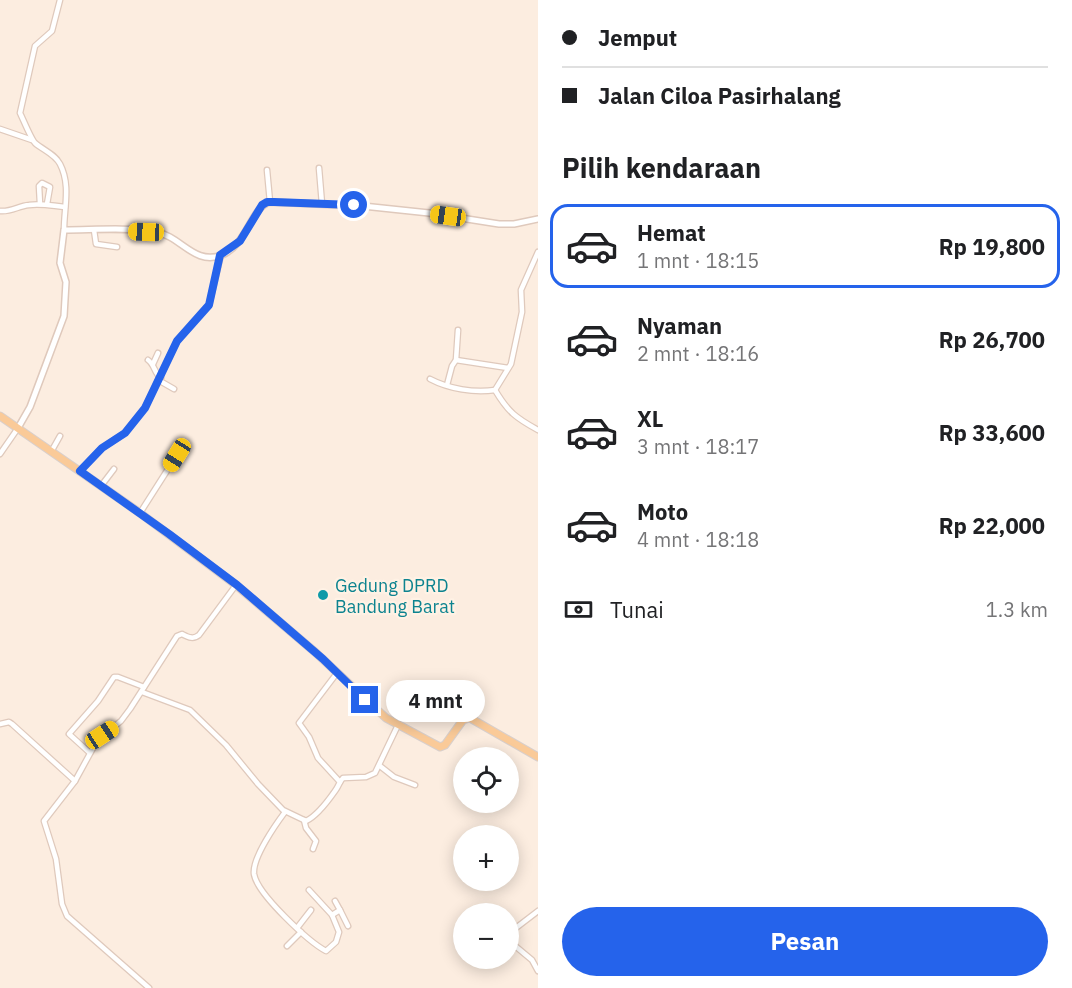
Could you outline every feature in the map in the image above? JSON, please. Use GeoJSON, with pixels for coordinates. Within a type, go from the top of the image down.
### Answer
{"type":"FeatureCollection","features":[{"type":"Feature","properties":{"kind":"main road"},"geometry":{"type":"LineString","coordinates":[[0,416],[140,513],[237,585],[386,718],[440,747],[445,745],[464,720],[470,718],[538,757]]}},
{"type":"Feature","properties":{"kind":"street"},"geometry":{"type":"LineString","coordinates":[[32,140],[27,124],[21,115],[21,106],[28,86],[35,46],[52,31],[60,0]]}},
{"type":"Feature","properties":{"kind":"street"},"geometry":{"type":"LineString","coordinates":[[0,129],[32,140],[59,162],[67,195],[60,263],[66,282],[64,316],[31,404],[0,454]]}},
{"type":"Feature","properties":{"kind":"street"},"geometry":{"type":"LineString","coordinates":[[319,168],[322,204]]}},
{"type":"Feature","properties":{"kind":"street"},"geometry":{"type":"LineString","coordinates":[[267,170],[270,202]]}},
{"type":"Feature","properties":{"kind":"street"},"geometry":{"type":"LineString","coordinates":[[64,230],[158,232],[201,257],[220,255],[240,241],[262,205],[270,202],[429,213],[507,224],[538,219]]}},
{"type":"Feature","properties":{"kind":"street"},"geometry":{"type":"LineString","coordinates":[[0,211],[13,211],[24,206],[43,204],[65,207]]}},
{"type":"Feature","properties":{"kind":"street"},"geometry":{"type":"LineString","coordinates":[[94,230],[96,244],[117,247]]}},
{"type":"Feature","properties":{"kind":"street"},"geometry":{"type":"LineString","coordinates":[[495,390],[513,356],[522,315],[521,290],[538,252]]}},
{"type":"Feature","properties":{"kind":"street"},"geometry":{"type":"LineString","coordinates":[[80,471],[102,448],[125,433],[145,408],[177,341],[209,305],[220,255]]}},
{"type":"Feature","properties":{"kind":"street"},"geometry":{"type":"LineString","coordinates":[[447,385],[456,360],[458,330]]}},
{"type":"Feature","properties":{"kind":"street"},"geometry":{"type":"LineString","coordinates":[[158,353],[151,362],[155,372],[160,379],[174,389]]}},
{"type":"Feature","properties":{"kind":"street"},"geometry":{"type":"LineString","coordinates":[[456,360],[508,368]]}},
{"type":"Feature","properties":{"kind":"street"},"geometry":{"type":"LineString","coordinates":[[430,379],[476,392],[495,390]]}},
{"type":"Feature","properties":{"kind":"street"},"geometry":{"type":"LineString","coordinates":[[495,390],[508,411],[525,424],[536,429],[538,421]]}},
{"type":"Feature","properties":{"kind":"street"},"geometry":{"type":"LineString","coordinates":[[51,452],[60,436]]}},
{"type":"Feature","properties":{"kind":"street"},"geometry":{"type":"LineString","coordinates":[[140,513],[177,455]]}},
{"type":"Feature","properties":{"kind":"street"},"geometry":{"type":"LineString","coordinates":[[101,486],[114,469]]}},
{"type":"Feature","properties":{"kind":"street"},"geometry":{"type":"LineString","coordinates":[[149,988],[69,919],[64,910],[56,859],[44,821],[75,781],[102,735],[121,721],[177,636],[182,634],[189,638],[196,638],[237,585]]}},
{"type":"Feature","properties":{"kind":"street"},"geometry":{"type":"LineString","coordinates":[[337,673],[299,723],[309,737],[318,758],[340,782]]}},
{"type":"Feature","properties":{"kind":"street"},"geometry":{"type":"LineString","coordinates":[[90,753],[69,734],[98,701],[114,677],[118,677],[190,710],[226,745],[285,812],[304,820],[310,820],[337,789],[344,777],[372,776],[380,766],[398,725]]}},
{"type":"Feature","properties":{"kind":"street"},"geometry":{"type":"LineString","coordinates":[[0,724],[9,722],[12,724],[75,781]]}},
{"type":"Feature","properties":{"kind":"street"},"geometry":{"type":"LineString","coordinates":[[380,766],[394,777],[415,785]]}},
{"type":"Feature","properties":{"kind":"street"},"geometry":{"type":"LineString","coordinates":[[285,812],[260,853],[254,874],[267,897],[299,930],[316,945],[327,950],[340,935],[332,915],[309,890]]}},
{"type":"Feature","properties":{"kind":"street"},"geometry":{"type":"LineString","coordinates":[[304,820],[306,828],[316,841],[313,849]]}},
{"type":"Feature","properties":{"kind":"street"},"geometry":{"type":"LineString","coordinates":[[335,901],[348,926]]}},
{"type":"Feature","properties":{"kind":"street"},"geometry":{"type":"LineString","coordinates":[[287,946],[311,910]]}},
{"type":"Feature","properties":{"kind":"street"},"geometry":{"type":"LineString","coordinates":[[332,915],[340,910]]}},
{"type":"Feature","properties":{"kind":"street"},"geometry":{"type":"LineString","coordinates":[[519,926],[538,911]]}},
{"type":"Feature","properties":{"kind":"street"},"geometry":{"type":"LineString","coordinates":[[519,949],[532,960],[538,971]]}},
{"type":"Feature","properties":{"kind":"place","name":"Gedung DPRD Bandung Barat"},"geometry":{"type":"Point","coordinates":[323,595]}},
{"type":"Feature","properties":{"kind":"route"},"geometry":{"type":"LineString","coordinates":[[354,205],[301,202],[267,202],[262,205],[240,241],[225,254],[220,255],[209,305],[177,341],[145,408],[125,433],[102,448],[80,471],[237,585],[323,659],[365,700]]}}]}
